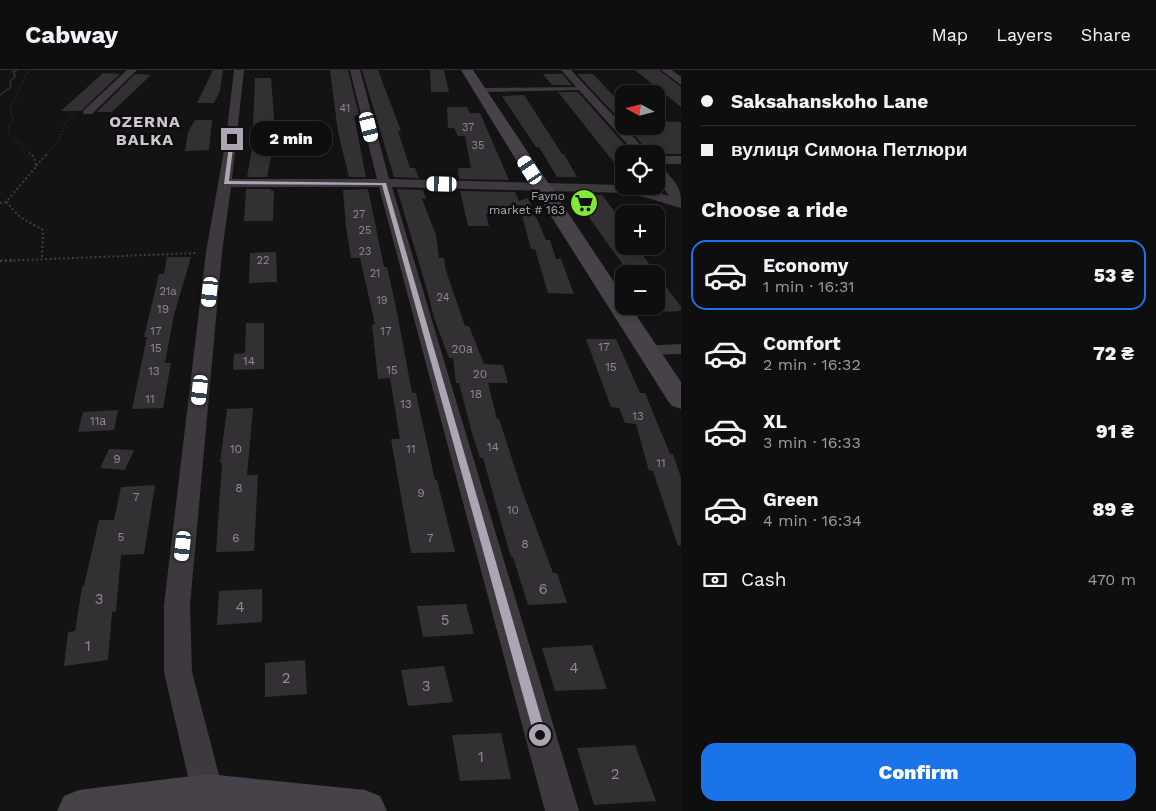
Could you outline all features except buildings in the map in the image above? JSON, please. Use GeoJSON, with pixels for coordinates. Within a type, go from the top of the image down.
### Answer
{"type":"FeatureCollection","features":[{"type":"Feature","properties":{"kind":"street"},"geometry":{"type":"LineString","coordinates":[[88,112],[132,70]]}},
{"type":"Feature","properties":{"kind":"street"},"geometry":{"type":"LineString","coordinates":[[208,794],[178,672],[177,605],[214,252],[226,183],[239,70]]}},
{"type":"Feature","properties":{"kind":"street"},"geometry":{"type":"LineString","coordinates":[[355,70],[384,183],[562,811]]}},
{"type":"Feature","properties":{"kind":"street"},"geometry":{"type":"LineString","coordinates":[[467,70],[540,186],[681,401]]}},
{"type":"Feature","properties":{"kind":"street"},"geometry":{"type":"LineString","coordinates":[[566,70],[635,145]]}},
{"type":"Feature","properties":{"kind":"street"},"geometry":{"type":"LineString","coordinates":[[666,70],[681,82]]}},
{"type":"Feature","properties":{"kind":"street"},"geometry":{"type":"LineString","coordinates":[[665,160],[681,160]]}},
{"type":"Feature","properties":{"kind":"street"},"geometry":{"type":"LineString","coordinates":[[665,179],[680,203]]}},
{"type":"Feature","properties":{"kind":"street"},"geometry":{"type":"LineString","coordinates":[[226,183],[384,183],[540,186],[557,189],[615,190]]}},
{"type":"Feature","properties":{"kind":"street"},"geometry":{"type":"LineString","coordinates":[[665,186],[670,185]]}},
{"type":"Feature","properties":{"kind":"street"},"geometry":{"type":"LineString","coordinates":[[650,195],[680,203]]}},
{"type":"Feature","properties":{"kind":"street"},"geometry":{"type":"LineString","coordinates":[[647,350],[681,349]]}},
{"type":"Feature","properties":{"kind":"street"},"geometry":{"type":"LineString","coordinates":[[79,811],[208,794],[365,811]]}},
{"type":"Feature","properties":{"kind":"lane"},"geometry":{"type":"LineString","coordinates":[[480,90],[584,89]]}},
{"type":"Feature","properties":{"kind":"path"},"geometry":{"type":"LineString","coordinates":[[30,70],[24,76],[21,88],[10,107],[13,119],[9,127],[9,134],[34,157],[36,167]]}},
{"type":"Feature","properties":{"kind":"path"},"geometry":{"type":"LineString","coordinates":[[0,203],[6,202],[58,142],[72,115],[88,112]]}},
{"type":"Feature","properties":{"kind":"path"},"geometry":{"type":"LineString","coordinates":[[6,202],[20,217],[43,230],[42,258]]}},
{"type":"Feature","properties":{"kind":"path"},"geometry":{"type":"LineString","coordinates":[[0,262],[42,258],[214,252]]}},
{"type":"Feature","properties":{"kind":"waterway"},"geometry":{"type":"LineString","coordinates":[[0,95],[11,87],[10,81],[15,77],[13,71],[18,70]]}},
{"type":"Feature","properties":{"kind":"place","name":"Fayno market # 163"},"geometry":{"type":"Point","coordinates":[584,203]}},
{"type":"Feature","properties":{"kind":"district","name":"OZERNA BALKA"},"geometry":{"type":"Point","coordinates":[145,130]}},
{"type":"Feature","properties":{"kind":"route"},"geometry":{"type":"LineString","coordinates":[[232,139],[226,183],[384,183],[540,735]]}}]}
